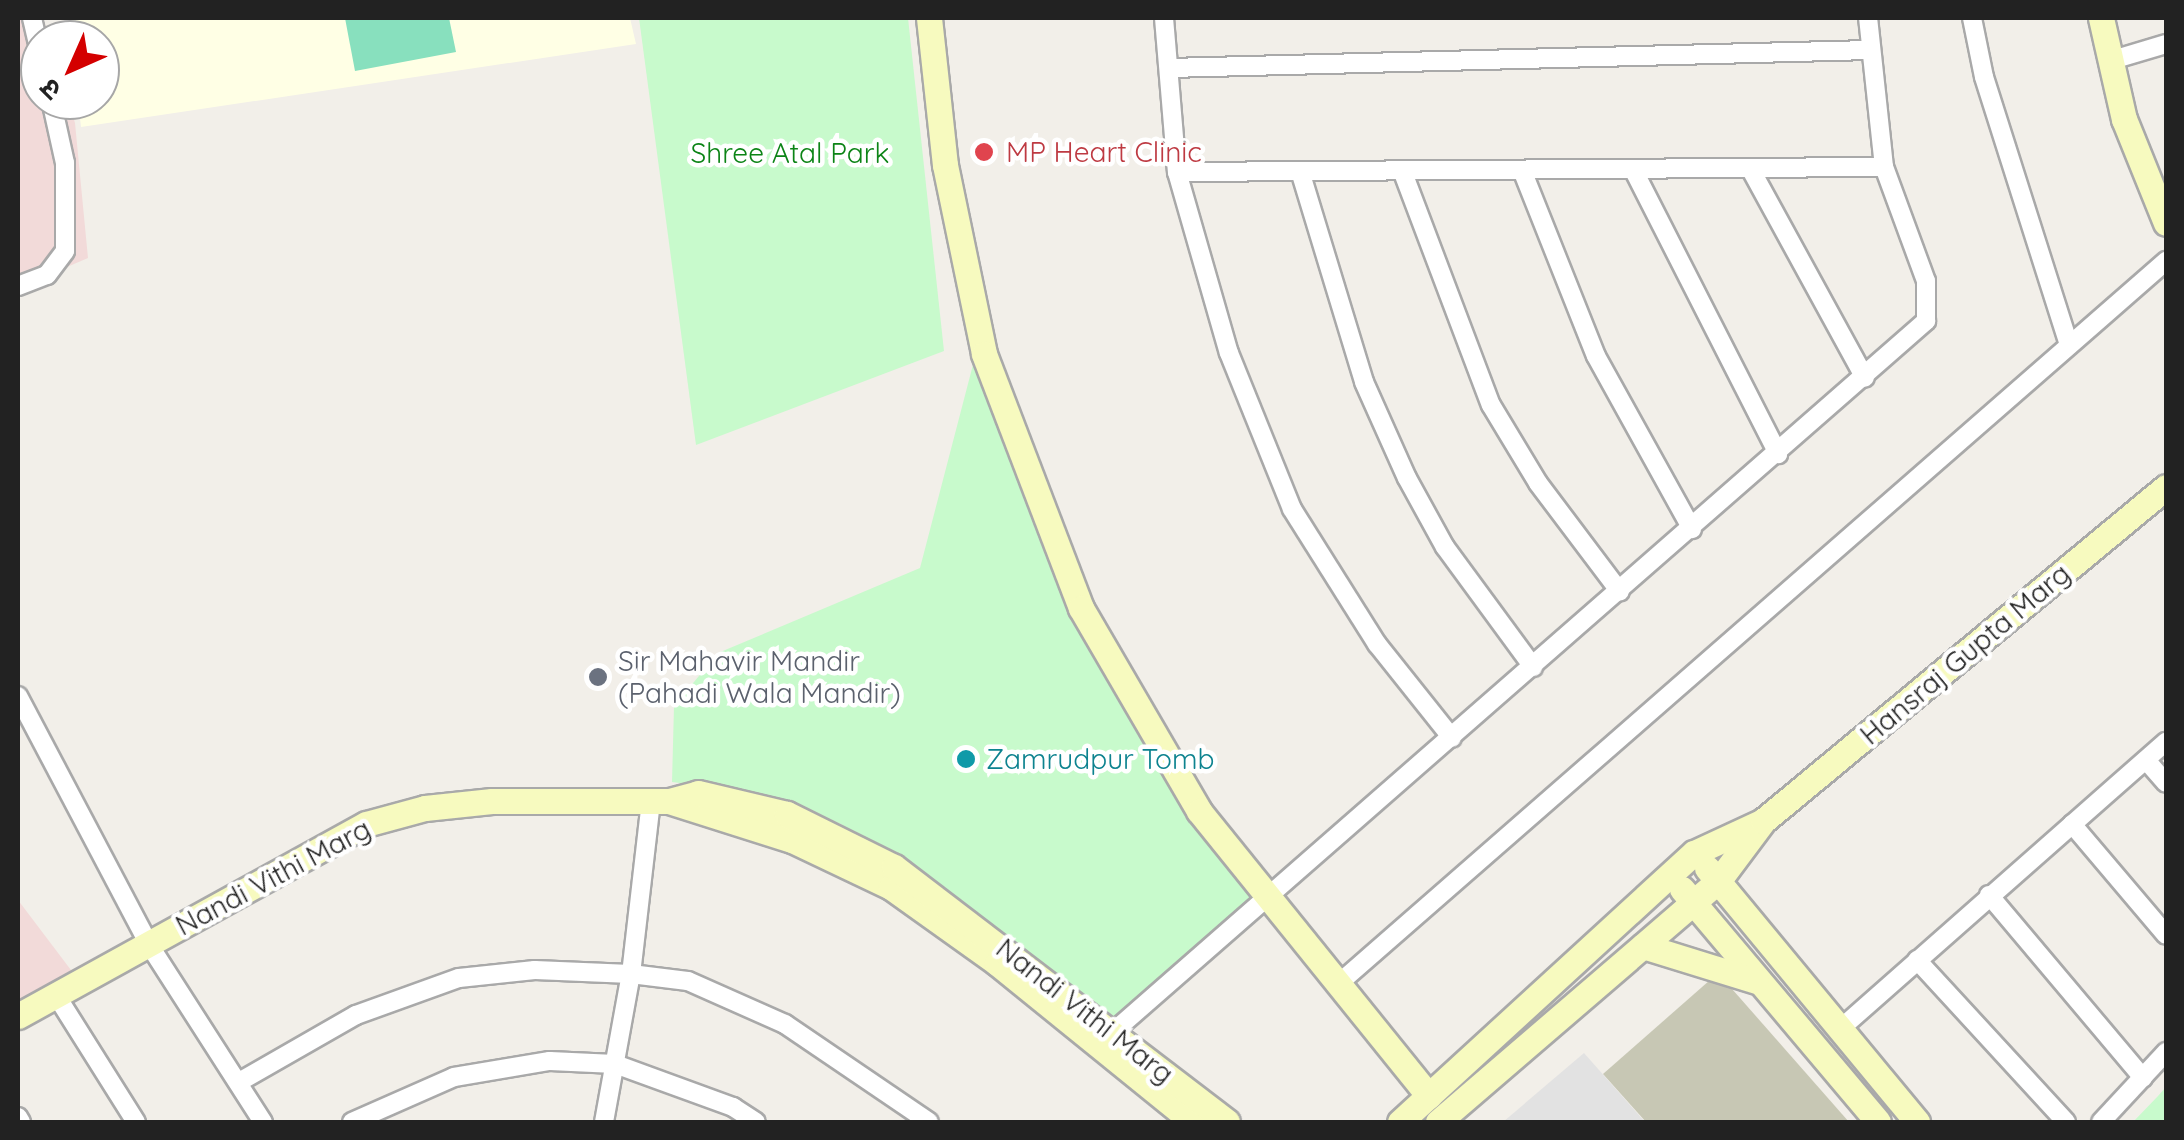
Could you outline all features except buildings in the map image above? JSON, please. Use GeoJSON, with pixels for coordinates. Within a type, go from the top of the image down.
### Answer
{"type":"FeatureCollection","features":[{"type":"Feature","properties":{"kind":"street"},"geometry":{"type":"LineString","coordinates":[[929,18],[945,165],[984,354],[1044,526],[1155,743],[1266,900],[1429,1096]]}},
{"type":"Feature","properties":{"kind":"street"},"geometry":{"type":"LineString","coordinates":[[1164,18],[1177,172],[1229,354],[1292,509],[1378,644],[1452,738]]}},
{"type":"Feature","properties":{"kind":"street"},"geometry":{"type":"LineString","coordinates":[[1103,1040],[1865,378],[1931,310],[1884,168],[1868,18]]}},
{"type":"Feature","properties":{"kind":"street"},"geometry":{"type":"LineString","coordinates":[[1972,18],[1990,95],[2069,345]]}},
{"type":"Feature","properties":{"kind":"street"},"geometry":{"type":"LineString","coordinates":[[2101,18],[2124,119],[2166,223]]}},
{"type":"Feature","properties":{"kind":"street"},"geometry":{"type":"LineString","coordinates":[[2109,61],[2166,44]]}},
{"type":"Feature","properties":{"kind":"street"},"geometry":{"type":"LineString","coordinates":[[1169,68],[1870,50]]}},
{"type":"Feature","properties":{"kind":"street"},"geometry":{"type":"LineString","coordinates":[[18,286],[47,275],[66,251],[66,164],[56,120]]}},
{"type":"Feature","properties":{"kind":"street"},"geometry":{"type":"LineString","coordinates":[[1750,168],[1865,378]]}},
{"type":"Feature","properties":{"kind":"street"},"geometry":{"type":"LineString","coordinates":[[1177,172],[1884,168]]}},
{"type":"Feature","properties":{"kind":"street"},"geometry":{"type":"LineString","coordinates":[[1633,169],[1778,454]]}},
{"type":"Feature","properties":{"kind":"street"},"geometry":{"type":"LineString","coordinates":[[1402,170],[1490,405],[1538,484],[1620,592]]}},
{"type":"Feature","properties":{"kind":"street"},"geometry":{"type":"LineString","coordinates":[[1522,170],[1596,356],[1692,528]]}},
{"type":"Feature","properties":{"kind":"street"},"geometry":{"type":"LineString","coordinates":[[1300,171],[1364,382],[1407,478],[1445,547],[1534,668]]}},
{"type":"Feature","properties":{"kind":"street"},"geometry":{"type":"LineString","coordinates":[[1337,985],[2166,261]]}},
{"type":"Feature","properties":{"kind":"street","name":"Hansraj Gupta Marg"},"geometry":{"type":"LineString","coordinates":[[1438,1122],[1719,880],[1763,821],[2166,487]]}},
{"type":"Feature","properties":{"kind":"street"},"geometry":{"type":"LineString","coordinates":[[18,696],[148,943],[263,1122]]}},
{"type":"Feature","properties":{"kind":"street"},"geometry":{"type":"LineString","coordinates":[[1839,1030],[2166,742]]}},
{"type":"Feature","properties":{"kind":"street"},"geometry":{"type":"LineString","coordinates":[[2146,760],[2166,784]]}},
{"type":"Feature","properties":{"kind":"street","name":"Nandi Vithi Marg"},"geometry":{"type":"LineString","coordinates":[[19,1014],[366,824],[426,808],[492,802],[660,801],[698,793],[750,803],[853,844],[942,900],[1103,1040],[1188,1121]]}},
{"type":"Feature","properties":{"kind":"street"},"geometry":{"type":"LineString","coordinates":[[604,1122],[660,801]]}},
{"type":"Feature","properties":{"kind":"street","name":"Hansraj Gupta Marg"},"geometry":{"type":"LineString","coordinates":[[1400,1122],[1694,853],[1763,821]]}},
{"type":"Feature","properties":{"kind":"street"},"geometry":{"type":"LineString","coordinates":[[2072,824],[2166,934]]}},
{"type":"Feature","properties":{"kind":"street"},"geometry":{"type":"LineString","coordinates":[[1694,853],[1917,1122]]}},
{"type":"Feature","properties":{"kind":"street"},"geometry":{"type":"LineString","coordinates":[[1670,875],[1878,1122]]}},
{"type":"Feature","properties":{"kind":"street"},"geometry":{"type":"LineString","coordinates":[[1989,895],[2142,1078]]}},
{"type":"Feature","properties":{"kind":"street"},"geometry":{"type":"LineString","coordinates":[[1643,946],[1705,960],[1761,983]]}},
{"type":"Feature","properties":{"kind":"street"},"geometry":{"type":"LineString","coordinates":[[1916,960],[2066,1122]]}},
{"type":"Feature","properties":{"kind":"street"},"geometry":{"type":"LineString","coordinates":[[239,1082],[356,1015],[459,978],[535,970],[631,974],[688,980],[784,1024],[929,1122]]}},
{"type":"Feature","properties":{"kind":"street"},"geometry":{"type":"LineString","coordinates":[[56,995],[136,1122]]}},
{"type":"Feature","properties":{"kind":"street","name":"Nandi Vithi Marg"},"geometry":{"type":"LineString","coordinates":[[1103,1040],[1227,1122]]}},
{"type":"Feature","properties":{"kind":"street"},"geometry":{"type":"LineString","coordinates":[[2101,1122],[2166,1052]]}},
{"type":"Feature","properties":{"kind":"street"},"geometry":{"type":"LineString","coordinates":[[352,1122],[454,1077],[508,1065],[615,1064],[733,1107],[756,1122]]}},
{"type":"Feature","properties":{"kind":"shaded area"},"geometry":{"type":"Polygon","coordinates":[[[18,18],[43,18],[20,20],[20,120],[74,120],[88,258],[18,288],[18,18]]]}},
{"type":"Feature","properties":{"kind":"shaded area"},"geometry":{"type":"Polygon","coordinates":[[[630,18],[636,44],[81,127],[80,120],[120,120],[120,20],[70,20],[630,18]]]}},
{"type":"Feature","properties":{"kind":"shaded area"},"geometry":{"type":"Polygon","coordinates":[[[18,900],[80,982],[18,1016],[18,900]]]}},
{"type":"Feature","properties":{"kind":"shaded area"},"geometry":{"type":"Polygon","coordinates":[[[1718,973],[1849,1122],[1646,1122],[1603,1074],[1718,973]]]}},
{"type":"Feature","properties":{"kind":"shaded area"},"geometry":{"type":"Polygon","coordinates":[[[1584,1053],[1645,1122],[1503,1122],[1584,1053]]]}},
{"type":"Feature","properties":{"kind":"green space"},"geometry":{"type":"Polygon","coordinates":[[[345,18],[449,18],[456,52],[355,71],[345,18]]]}},
{"type":"Feature","properties":{"kind":"green space","name":"Shree Atal Park"},"geometry":{"type":"Polygon","coordinates":[[[639,18],[908,18],[944,351],[696,445],[639,18]]]}},
{"type":"Feature","properties":{"kind":"green space"},"geometry":{"type":"Polygon","coordinates":[[[975,357],[1072,618],[1254,897],[1111,1026],[1006,937],[841,824],[757,793],[672,782],[674,706],[718,653],[920,568],[975,357]]]}},
{"type":"Feature","properties":{"kind":"green space"},"geometry":{"type":"Polygon","coordinates":[[[2166,1087],[2166,1122],[2133,1122],[2158,1096],[2166,1087]]]}},
{"type":"Feature","properties":{"kind":"place","name":"MP Heart Clinic"},"geometry":{"type":"Point","coordinates":[984,152]}},
{"type":"Feature","properties":{"kind":"place","name":"Sir Mahavir Mandir (Pahadi Wala Mandir)"},"geometry":{"type":"Point","coordinates":[598,677]}},
{"type":"Feature","properties":{"kind":"place","name":"Zamrudpur Tomb"},"geometry":{"type":"Point","coordinates":[966,759]}}]}
